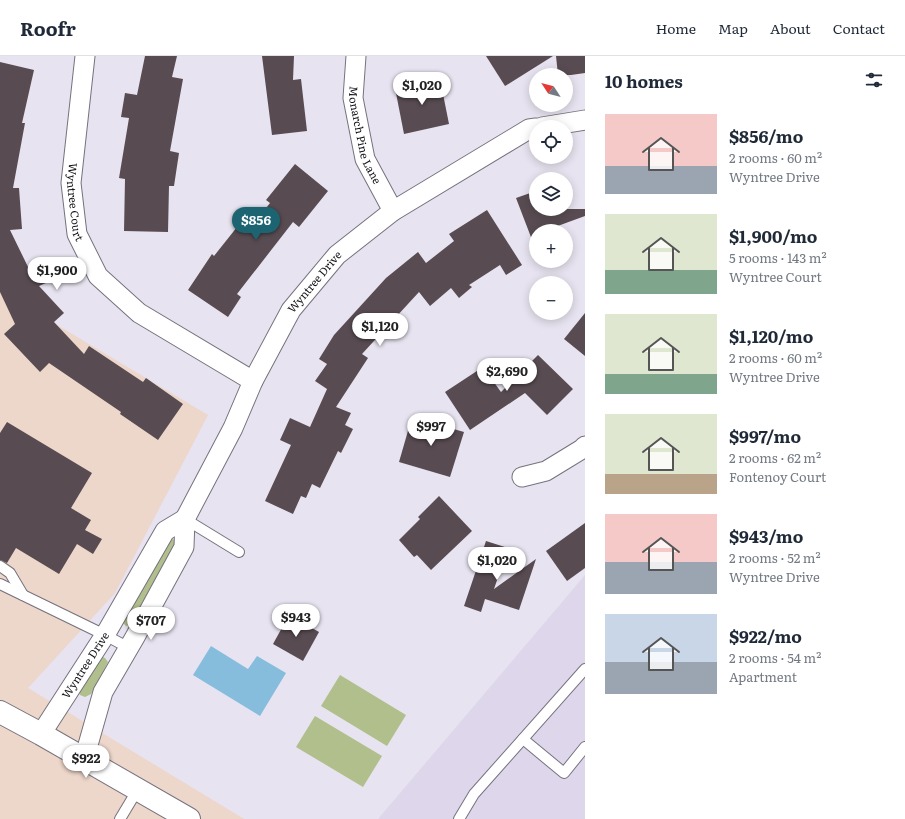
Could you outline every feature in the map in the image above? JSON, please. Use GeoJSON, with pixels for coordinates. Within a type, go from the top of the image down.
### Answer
{"type":"FeatureCollection","features":[{"type":"Feature","properties":{"kind":"street","name":"Wyntree Court"},"geometry":{"type":"LineString","coordinates":[[85,56],[71,183],[77,234],[98,276],[139,313],[253,381]]}},
{"type":"Feature","properties":{"kind":"street","name":"Monarch Pine Lane"},"geometry":{"type":"LineString","coordinates":[[356,56],[353,98],[365,159],[393,211]]}},
{"type":"Feature","properties":{"kind":"street"},"geometry":{"type":"LineString","coordinates":[[573,122],[585,120]]}},
{"type":"Feature","properties":{"kind":"street","name":"Wyntree Drive"},"geometry":{"type":"LineString","coordinates":[[84,759],[103,692],[129,648],[184,547],[185,519],[233,428],[253,381],[291,310],[337,255],[393,211],[529,129]]}},
{"type":"Feature","properties":{"kind":"street"},"geometry":{"type":"LineString","coordinates":[[522,477],[546,471],[585,446]]}},
{"type":"Feature","properties":{"kind":"street","name":"Wyntree Drive"},"geometry":{"type":"LineString","coordinates":[[41,734],[105,634],[166,531],[185,519]]}},
{"type":"Feature","properties":{"kind":"street"},"geometry":{"type":"LineString","coordinates":[[0,712],[189,819]]}},
{"type":"Feature","properties":{"kind":"lane"},"geometry":{"type":"LineString","coordinates":[[185,519],[239,552]]}},
{"type":"Feature","properties":{"kind":"lane"},"geometry":{"type":"LineString","coordinates":[[0,566],[10,573],[23,595]]}},
{"type":"Feature","properties":{"kind":"lane"},"geometry":{"type":"LineString","coordinates":[[0,584],[105,634],[129,648]]}},
{"type":"Feature","properties":{"kind":"lane"},"geometry":{"type":"LineString","coordinates":[[459,819],[474,794],[585,669]]}},
{"type":"Feature","properties":{"kind":"lane"},"geometry":{"type":"LineString","coordinates":[[523,739],[564,773],[585,747]]}},
{"type":"Feature","properties":{"kind":"lane"},"geometry":{"type":"LineString","coordinates":[[120,819],[138,789]]}},
{"type":"Feature","properties":{"kind":"shaded area"},"geometry":{"type":"Polygon","coordinates":[[[0,291],[208,415],[115,593],[28,688],[244,819],[0,819],[0,291]]]}},
{"type":"Feature","properties":{"kind":"shaded area"},"geometry":{"type":"Polygon","coordinates":[[[585,575],[585,819],[378,819],[490,687],[585,575]]]}},
{"type":"Feature","properties":{"kind":"green space"},"geometry":{"type":"Polygon","coordinates":[[[169,538],[175,540],[178,544],[132,624],[126,626],[121,621],[169,538]]]}},
{"type":"Feature","properties":{"kind":"green space"},"geometry":{"type":"Polygon","coordinates":[[[101,656],[108,662],[91,694],[85,697],[80,695],[79,691],[101,656]]]}},
{"type":"Feature","properties":{"kind":"green space"},"geometry":{"type":"Polygon","coordinates":[[[340,675],[406,715],[387,746],[321,706],[340,675]]]}},
{"type":"Feature","properties":{"kind":"green space"},"geometry":{"type":"Polygon","coordinates":[[[315,716],[382,756],[363,787],[296,747],[315,716]]]}},
{"type":"Feature","properties":{"kind":"water"},"geometry":{"type":"Polygon","coordinates":[[[211,646],[248,669],[257,656],[286,673],[260,716],[193,675],[211,646]]]}},
{"type":"Feature","properties":{"kind":"building"},"geometry":{"type":"Polygon","coordinates":[[[145,56],[177,56],[172,77],[183,79],[170,151],[179,153],[174,186],[169,186],[168,232],[124,231],[125,179],[119,178],[129,118],[121,117],[125,93],[137,95],[145,56]]]}},
{"type":"Feature","properties":{"kind":"building"},"geometry":{"type":"Polygon","coordinates":[[[262,56],[294,56],[293,80],[301,79],[307,131],[272,135],[262,56]]]}},
{"type":"Feature","properties":{"kind":"building"},"geometry":{"type":"Polygon","coordinates":[[[486,56],[553,56],[534,68],[529,68],[529,71],[505,86],[486,56]]]}},
{"type":"Feature","properties":{"kind":"building"},"geometry":{"type":"Polygon","coordinates":[[[556,56],[585,56],[585,73],[573,75],[573,68],[557,68],[556,56]]]}},
{"type":"Feature","properties":{"kind":"building"},"geometry":{"type":"Polygon","coordinates":[[[0,62],[34,70],[22,123],[25,123],[13,188],[19,188],[22,229],[10,230],[30,271],[40,266],[48,282],[39,286],[64,313],[54,322],[84,354],[89,346],[143,382],[146,378],[183,404],[158,440],[120,414],[121,412],[49,363],[40,372],[4,334],[15,324],[0,292],[0,62]]]}},
{"type":"Feature","properties":{"kind":"building"},"geometry":{"type":"Polygon","coordinates":[[[440,79],[449,124],[404,134],[395,88],[440,79]]]}},
{"type":"Feature","properties":{"kind":"building"},"geometry":{"type":"Polygon","coordinates":[[[295,164],[328,191],[299,227],[293,222],[237,294],[241,297],[228,317],[188,290],[212,254],[214,256],[241,222],[250,229],[270,203],[266,200],[295,164]]]}},
{"type":"Feature","properties":{"kind":"building"},"geometry":{"type":"Polygon","coordinates":[[[529,193],[529,216],[573,216],[573,209],[585,209],[585,216],[563,224],[529,224],[529,232],[516,198],[529,193]]]}},
{"type":"Feature","properties":{"kind":"building"},"geometry":{"type":"Polygon","coordinates":[[[487,210],[522,265],[506,275],[500,265],[469,285],[472,287],[459,298],[451,288],[430,306],[419,292],[362,354],[368,358],[336,407],[351,413],[345,425],[353,429],[341,453],[338,451],[320,488],[312,484],[306,498],[301,496],[293,514],[265,501],[291,445],[280,440],[290,418],[310,427],[327,389],[315,381],[327,364],[319,359],[334,335],[386,278],[418,252],[426,263],[454,241],[449,234],[487,210]]]}},
{"type":"Feature","properties":{"kind":"building"},"geometry":{"type":"Polygon","coordinates":[[[585,313],[585,356],[564,339],[585,313]]]}},
{"type":"Feature","properties":{"kind":"building"},"geometry":{"type":"Polygon","coordinates":[[[538,355],[573,389],[547,415],[525,393],[470,430],[445,392],[483,367],[501,392],[538,355]]]}},
{"type":"Feature","properties":{"kind":"building"},"geometry":{"type":"Polygon","coordinates":[[[412,417],[464,432],[450,477],[399,462],[412,417]]]}},
{"type":"Feature","properties":{"kind":"building"},"geometry":{"type":"Polygon","coordinates":[[[7,422],[92,473],[71,508],[91,520],[85,530],[102,539],[93,554],[77,544],[59,574],[16,548],[7,563],[0,560],[0,433],[7,422]]]}},
{"type":"Feature","properties":{"kind":"building"},"geometry":{"type":"Polygon","coordinates":[[[439,496],[472,531],[431,570],[417,555],[414,557],[399,540],[420,519],[418,517],[439,496]]]}},
{"type":"Feature","properties":{"kind":"building"},"geometry":{"type":"Polygon","coordinates":[[[585,523],[585,568],[567,581],[546,551],[585,523]]]}},
{"type":"Feature","properties":{"kind":"building"},"geometry":{"type":"Polygon","coordinates":[[[486,541],[508,548],[494,589],[536,559],[519,610],[485,599],[481,612],[464,606],[486,541]]]}},
{"type":"Feature","properties":{"kind":"building"},"geometry":{"type":"Polygon","coordinates":[[[289,615],[319,632],[303,661],[273,644],[289,615]]]}}]}
